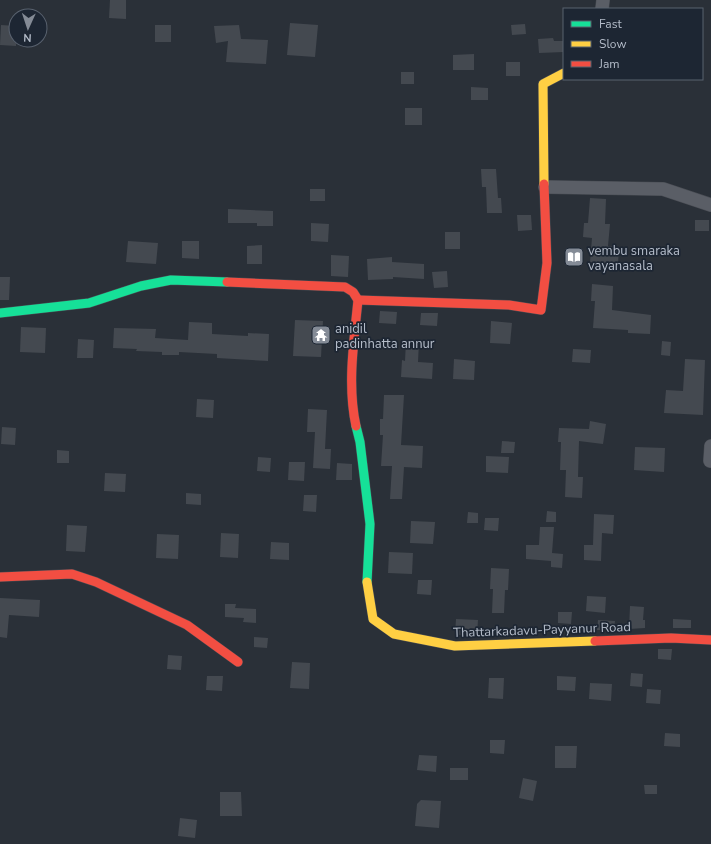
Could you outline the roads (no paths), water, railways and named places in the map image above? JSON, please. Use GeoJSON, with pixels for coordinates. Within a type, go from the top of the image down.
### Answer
{"type":"FeatureCollection","features":[{"type":"Feature","properties":{"kind":"main road"},"geometry":{"type":"LineString","coordinates":[[0,313],[89,303],[141,286],[171,280],[212,280],[345,287],[353,292],[358,300],[509,305],[541,310],[547,263],[542,108],[543,84],[563,74]]}},
{"type":"Feature","properties":{"kind":"main road","name":"Thattarkadavu-Payyanur Road"},"geometry":{"type":"LineString","coordinates":[[358,300],[352,362],[352,392],[354,416],[360,442],[370,524],[367,584],[373,619],[394,634],[455,646],[671,638],[711,640]]}},
{"type":"Feature","properties":{"kind":"main road"},"geometry":{"type":"LineString","coordinates":[[0,577],[72,574],[96,582],[187,625],[238,662]]}},
{"type":"Feature","properties":{"kind":"street"},"geometry":{"type":"LineString","coordinates":[[545,187],[663,189],[711,205]]}},
{"type":"Feature","properties":{"kind":"street"},"geometry":{"type":"LineString","coordinates":[[710,461],[711,446]]}},
{"type":"Feature","properties":{"kind":"place","name":"vembu smaraka vayanasala"},"geometry":{"type":"Point","coordinates":[574,257]}},
{"type":"Feature","properties":{"kind":"place","name":"anidil padinhatta annur"},"geometry":{"type":"Point","coordinates":[321,335]}}]}
